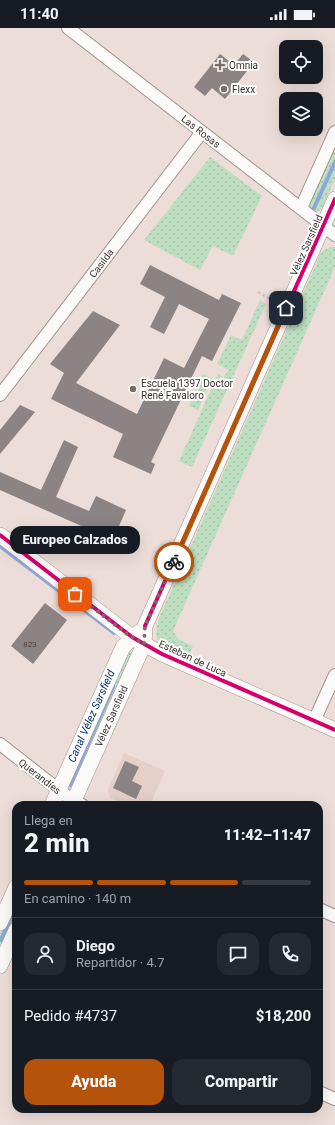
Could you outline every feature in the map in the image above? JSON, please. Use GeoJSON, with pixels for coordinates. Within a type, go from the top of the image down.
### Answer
{"type":"FeatureCollection","features":[{"type":"Feature","properties":{"kind":"street","name":"Las Rosas"},"geometry":{"type":"LineString","coordinates":[[68,28],[335,235]]}},
{"type":"Feature","properties":{"kind":"street","name":"Casilda"},"geometry":{"type":"LineString","coordinates":[[0,395],[202,132]]}},
{"type":"Feature","properties":{"kind":"street","name":"Vélez Sarsfield"},"geometry":{"type":"LineString","coordinates":[[301,208],[335,132]]}},
{"type":"Feature","properties":{"kind":"street","name":"Vélez Sarsfield"},"geometry":{"type":"LineString","coordinates":[[77,801],[138,640],[335,198]]}},
{"type":"Feature","properties":{"kind":"street","name":"Esteban de Luca"},"geometry":{"type":"LineString","coordinates":[[0,535],[138,640],[162,654],[335,730]]}},
{"type":"Feature","properties":{"kind":"street","name":"Vélez Sarsfield"},"geometry":{"type":"LineString","coordinates":[[54,801],[123,647],[138,640]]}},
{"type":"Feature","properties":{"kind":"street"},"geometry":{"type":"LineString","coordinates":[[314,721],[335,675]]}},
{"type":"Feature","properties":{"kind":"street","name":"Querandíes"},"geometry":{"type":"LineString","coordinates":[[0,744],[72,801]]}},
{"type":"Feature","properties":{"kind":"street"},"geometry":{"type":"LineString","coordinates":[[0,923],[12,896]]}},
{"type":"Feature","properties":{"kind":"street"},"geometry":{"type":"LineString","coordinates":[[323,911],[335,916]]}},
{"type":"Feature","properties":{"kind":"street"},"geometry":{"type":"LineString","coordinates":[[5,956],[12,939]]}},
{"type":"Feature","properties":{"kind":"street"},"geometry":{"type":"LineString","coordinates":[[323,1094],[335,1099]]}},
{"type":"Feature","properties":{"kind":"path"},"geometry":{"type":"LineString","coordinates":[[258,292],[286,308]]}},
{"type":"Feature","properties":{"kind":"shaded area"},"geometry":{"type":"Polygon","coordinates":[[[124,753],[165,771],[152,801],[116,801],[110,798],[108,790],[124,753]]]}},
{"type":"Feature","properties":{"kind":"green space"},"geometry":{"type":"Polygon","coordinates":[[[335,139],[335,179],[323,206],[318,211],[310,209],[308,205],[335,139]]]}},
{"type":"Feature","properties":{"kind":"green space"},"geometry":{"type":"Polygon","coordinates":[[[210,157],[262,196],[233,256],[213,246],[200,270],[144,240],[210,157]]]}},
{"type":"Feature","properties":{"kind":"green space"},"geometry":{"type":"Polygon","coordinates":[[[330,247],[335,247],[335,267],[173,631],[178,639],[193,646],[189,655],[163,644],[157,639],[156,631],[159,618],[321,252],[330,247]]]}},
{"type":"Feature","properties":{"kind":"green space"},"geometry":{"type":"Polygon","coordinates":[[[260,300],[266,304],[192,467],[179,461],[218,374],[224,377],[228,370],[217,364],[231,335],[242,340],[260,300]]]}},
{"type":"Feature","properties":{"kind":"green space"},"geometry":{"type":"Polygon","coordinates":[[[203,374],[212,378],[198,410],[189,406],[203,374]]]}},
{"type":"Feature","properties":{"kind":"green space"},"geometry":{"type":"Polygon","coordinates":[[[130,650],[131,655],[71,788],[69,789],[67,788],[123,653],[130,650]]]}},
{"type":"Feature","properties":{"kind":"green space"},"geometry":{"type":"Polygon","coordinates":[[[12,905],[12,932],[4,944],[1,945],[0,933],[12,905]]]}},
{"type":"Feature","properties":{"kind":"building"},"geometry":{"type":"Polygon","coordinates":[[[220,54],[234,65],[243,54],[254,62],[225,99],[212,88],[205,96],[194,87],[220,54]]]}},
{"type":"Feature","properties":{"kind":"building"},"geometry":{"type":"Polygon","coordinates":[[[150,265],[219,300],[222,294],[241,303],[212,361],[202,356],[151,462],[155,464],[151,474],[113,457],[123,434],[51,399],[64,373],[50,364],[93,311],[120,325],[76,383],[137,414],[164,358],[184,368],[209,319],[179,304],[164,334],[150,327],[165,297],[140,284],[150,265]]]}},
{"type":"Feature","properties":{"kind":"building"},"geometry":{"type":"Polygon","coordinates":[[[20,405],[35,412],[0,454],[0,430],[20,405]]]}},
{"type":"Feature","properties":{"kind":"building"},"geometry":{"type":"Polygon","coordinates":[[[64,440],[78,447],[56,497],[89,511],[96,496],[126,510],[113,540],[0,490],[0,472],[41,490],[64,440]]]}},
{"type":"Feature","properties":{"kind":"building"},"geometry":{"type":"Polygon","coordinates":[[[45,603],[67,620],[33,664],[11,646],[45,603]]]}},
{"type":"Feature","properties":{"kind":"building"},"geometry":{"type":"Polygon","coordinates":[[[125,761],[139,767],[132,781],[142,786],[136,799],[113,788],[125,761]]]}},
{"type":"Feature","properties":{"kind":"waterway","name":"Canal Vélez Sarsfield"},"geometry":{"type":"LineString","coordinates":[[314,208],[335,162]]}},
{"type":"Feature","properties":{"kind":"waterway"},"geometry":{"type":"LineString","coordinates":[[0,546],[114,633]]}},
{"type":"Feature","properties":{"kind":"waterway","name":"Canal Vélez Sarsfield"},"geometry":{"type":"LineString","coordinates":[[70,785],[113,687]]}},
{"type":"Feature","properties":{"kind":"waterway","name":"Canal Vélez Sarsfield"},"geometry":{"type":"LineString","coordinates":[[1,940],[12,916]]}},
{"type":"Feature","properties":{"kind":"cycle path"},"geometry":{"type":"LineString","coordinates":[[145,626],[335,199]]}},
{"type":"Feature","properties":{"kind":"cycle path"},"geometry":{"type":"LineString","coordinates":[[0,535],[132,637],[162,654],[335,730]]}},
{"type":"Feature","properties":{"kind":"way so far"},"geometry":{"type":"LineString","coordinates":[[75,594],[127,634],[144,644],[145,626],[174,562]]}},
{"type":"Feature","properties":{"kind":"place","name":"Omnia"},"geometry":{"type":"Point","coordinates":[220,65]}},
{"type":"Feature","properties":{"kind":"place","name":"Flexx"},"geometry":{"type":"Point","coordinates":[224,89]}},
{"type":"Feature","properties":{"kind":"place","name":"Escuela 1397 Doctor René Favaloro"},"geometry":{"type":"Point","coordinates":[133,389]}},
{"type":"Feature","properties":{"kind":"place","name":"Europeo Calzados"},"geometry":{"type":"Point","coordinates":[75,594]}},
{"type":"Feature","properties":{"kind":"route"},"geometry":{"type":"LineString","coordinates":[[174,562],[286,308]]}}]}
